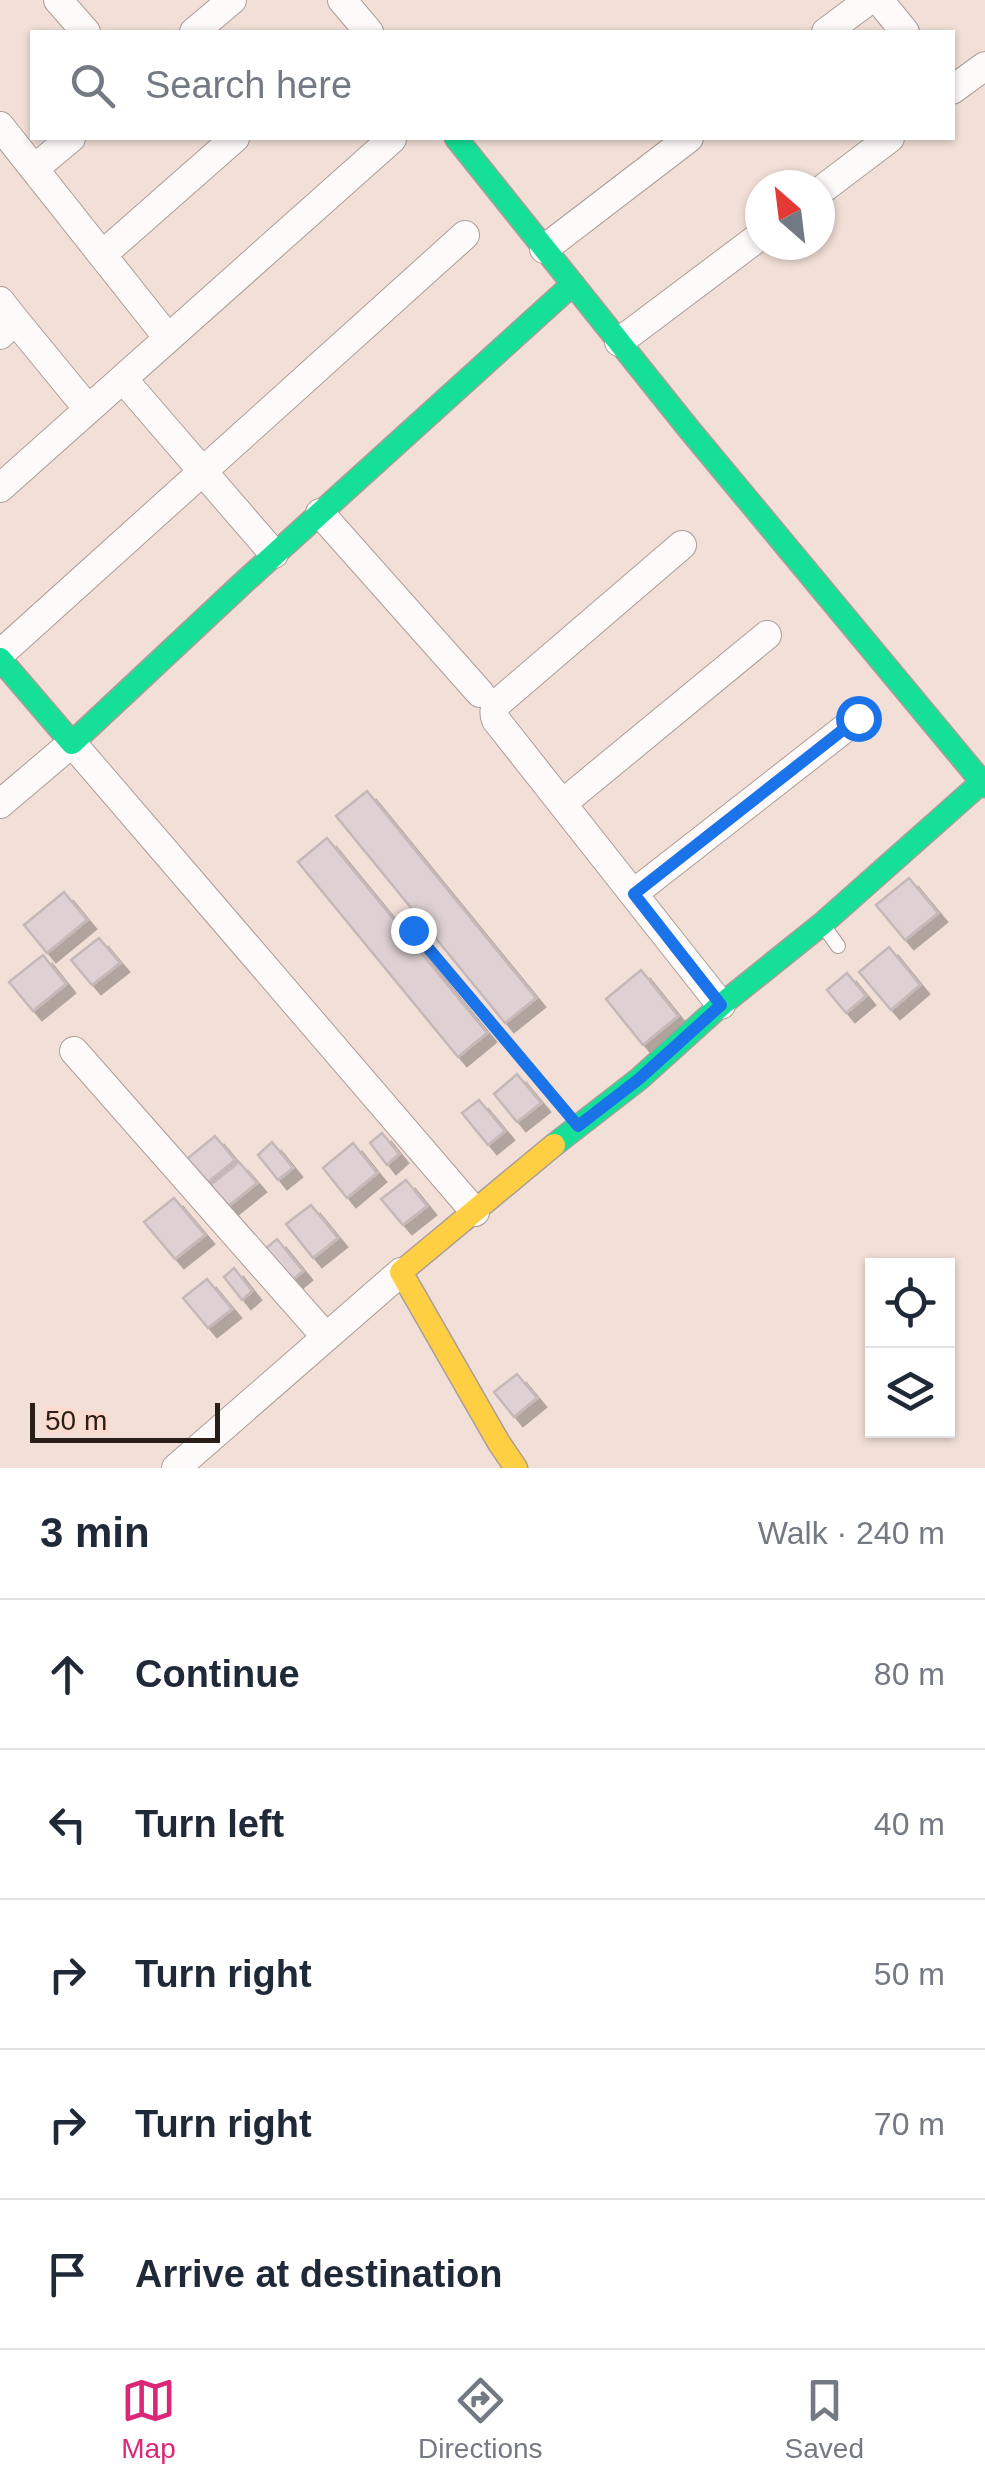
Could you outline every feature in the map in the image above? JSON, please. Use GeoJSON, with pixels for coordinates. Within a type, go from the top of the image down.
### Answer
{"type":"FeatureCollection","features":[{"type":"Feature","properties":{"kind":"street"},"geometry":{"type":"LineString","coordinates":[[58,0],[84,30]]}},
{"type":"Feature","properties":{"kind":"street"},"geometry":{"type":"LineString","coordinates":[[196,30],[232,0]]}},
{"type":"Feature","properties":{"kind":"street"},"geometry":{"type":"LineString","coordinates":[[342,0],[366,30]]}},
{"type":"Feature","properties":{"kind":"street"},"geometry":{"type":"LineString","coordinates":[[829,30],[869,0]]}},
{"type":"Feature","properties":{"kind":"street"},"geometry":{"type":"LineString","coordinates":[[880,0],[903,30]]}},
{"type":"Feature","properties":{"kind":"street"},"geometry":{"type":"LineString","coordinates":[[955,88],[985,66]]}},
{"type":"Feature","properties":{"kind":"street"},"geometry":{"type":"LineString","coordinates":[[0,126],[168,338]]}},
{"type":"Feature","properties":{"kind":"street"},"geometry":{"type":"LineString","coordinates":[[34,169],[69,140]]}},
{"type":"Feature","properties":{"kind":"street"},"geometry":{"type":"LineString","coordinates":[[102,255],[234,140]]}},
{"type":"Feature","properties":{"kind":"street"},"geometry":{"type":"LineString","coordinates":[[1,486],[391,140]]}},
{"type":"Feature","properties":{"kind":"street"},"geometry":{"type":"LineString","coordinates":[[176,1468],[401,1272],[639,1079],[984,784],[458,140]]}},
{"type":"Feature","properties":{"kind":"street"},"geometry":{"type":"LineString","coordinates":[[544,248],[686,140]]}},
{"type":"Feature","properties":{"kind":"street"},"geometry":{"type":"LineString","coordinates":[[835,179],[887,140]]}},
{"type":"Feature","properties":{"kind":"street"},"geometry":{"type":"LineString","coordinates":[[465,235],[0,656],[475,1212]]}},
{"type":"Feature","properties":{"kind":"street"},"geometry":{"type":"LineString","coordinates":[[619,342],[745,247]]}},
{"type":"Feature","properties":{"kind":"street"},"geometry":{"type":"LineString","coordinates":[[0,804],[72,743],[573,284]]}},
{"type":"Feature","properties":{"kind":"street"},"geometry":{"type":"LineString","coordinates":[[5,319],[88,409]]}},
{"type":"Feature","properties":{"kind":"street"},"geometry":{"type":"LineString","coordinates":[[122,378],[274,554]]}},
{"type":"Feature","properties":{"kind":"street"},"geometry":{"type":"LineString","coordinates":[[320,513],[480,693]]}},
{"type":"Feature","properties":{"kind":"street"},"geometry":{"type":"LineString","coordinates":[[682,545],[495,707],[494,714],[721,1005]]}},
{"type":"Feature","properties":{"kind":"street"},"geometry":{"type":"LineString","coordinates":[[563,803],[767,635]]}},
{"type":"Feature","properties":{"kind":"street"},"geometry":{"type":"LineString","coordinates":[[634,894],[858,718]]}},
{"type":"Feature","properties":{"kind":"street"},"geometry":{"type":"LineString","coordinates":[[74,1051],[326,1336]]}},
{"type":"Feature","properties":{"kind":"street"},"geometry":{"type":"LineString","coordinates":[[401,1272],[516,1468]]}},
{"type":"Feature","properties":{"kind":"lane"},"geometry":{"type":"LineString","coordinates":[[822,924],[838,946]]}},
{"type":"Feature","properties":{"kind":"path"},"geometry":{"type":"LineString","coordinates":[[413,930],[578,1126]]}},
{"type":"Feature","properties":{"kind":"building"},"geometry":{"type":"Polygon","coordinates":[[[367,791],[536,998],[505,1023],[336,816],[367,791]]]}},
{"type":"Feature","properties":{"kind":"building"},"geometry":{"type":"Polygon","coordinates":[[[327,838],[487,1033],[458,1057],[298,862],[327,838]]]}},
{"type":"Feature","properties":{"kind":"building"},"geometry":{"type":"Polygon","coordinates":[[[909,878],[938,913],[905,940],[876,905],[909,878]]]}},
{"type":"Feature","properties":{"kind":"building"},"geometry":{"type":"Polygon","coordinates":[[[64,892],[87,920],[47,953],[24,925],[64,892]]]}},
{"type":"Feature","properties":{"kind":"building"},"geometry":{"type":"Polygon","coordinates":[[[99,938],[120,963],[92,985],[71,960],[99,938]]]}},
{"type":"Feature","properties":{"kind":"building"},"geometry":{"type":"Polygon","coordinates":[[[889,947],[920,985],[891,1010],[859,972],[889,947]]]}},
{"type":"Feature","properties":{"kind":"building"},"geometry":{"type":"Polygon","coordinates":[[[43,955],[66,984],[33,1011],[9,982],[43,955]]]}},
{"type":"Feature","properties":{"kind":"building"},"geometry":{"type":"Polygon","coordinates":[[[641,970],[678,1016],[643,1045],[606,999],[641,970]]]}},
{"type":"Feature","properties":{"kind":"building"},"geometry":{"type":"Polygon","coordinates":[[[847,973],[866,996],[846,1013],[827,990],[847,973]]]}},
{"type":"Feature","properties":{"kind":"building"},"geometry":{"type":"Polygon","coordinates":[[[517,1074],[541,1103],[517,1122],[494,1094],[517,1074]]]}},
{"type":"Feature","properties":{"kind":"building"},"geometry":{"type":"Polygon","coordinates":[[[479,1100],[505,1131],[488,1145],[462,1113],[479,1100]]]}},
{"type":"Feature","properties":{"kind":"building"},"geometry":{"type":"Polygon","coordinates":[[[382,1133],[399,1154],[387,1165],[370,1143],[382,1133]]]}},
{"type":"Feature","properties":{"kind":"building"},"geometry":{"type":"Polygon","coordinates":[[[215,1136],[235,1160],[207,1183],[187,1159],[215,1136]]]}},
{"type":"Feature","properties":{"kind":"building"},"geometry":{"type":"Polygon","coordinates":[[[272,1142],[293,1168],[278,1180],[258,1155],[272,1142]]]}},
{"type":"Feature","properties":{"kind":"building"},"geometry":{"type":"Polygon","coordinates":[[[353,1143],[377,1173],[347,1198],[323,1168],[353,1143]]]}},
{"type":"Feature","properties":{"kind":"building"},"geometry":{"type":"Polygon","coordinates":[[[239,1162],[257,1183],[226,1208],[208,1187],[239,1162]]]}},
{"type":"Feature","properties":{"kind":"building"},"geometry":{"type":"Polygon","coordinates":[[[406,1180],[427,1206],[403,1225],[381,1199],[406,1180]]]}},
{"type":"Feature","properties":{"kind":"building"},"geometry":{"type":"Polygon","coordinates":[[[174,1198],[205,1235],[175,1259],[144,1222],[174,1198]]]}},
{"type":"Feature","properties":{"kind":"building"},"geometry":{"type":"Polygon","coordinates":[[[311,1205],[338,1238],[313,1258],[286,1224],[311,1205]]]}},
{"type":"Feature","properties":{"kind":"building"},"geometry":{"type":"Polygon","coordinates":[[[277,1239],[303,1271],[284,1287],[258,1255],[277,1239]]]}},
{"type":"Feature","properties":{"kind":"building"},"geometry":{"type":"Polygon","coordinates":[[[234,1268],[252,1291],[242,1300],[224,1277],[234,1268]]]}},
{"type":"Feature","properties":{"kind":"building"},"geometry":{"type":"Polygon","coordinates":[[[207,1279],[232,1309],[208,1328],[183,1298],[207,1279]]]}},
{"type":"Feature","properties":{"kind":"building"},"geometry":{"type":"Polygon","coordinates":[[[517,1374],[537,1398],[514,1417],[494,1392],[517,1374]]]}},
{"type":"Feature","properties":{"kind":"traffic: fast"},"geometry":{"type":"LineString","coordinates":[[458,140],[688,428],[982,782]]}},
{"type":"Feature","properties":{"kind":"traffic: fast"},"geometry":{"type":"LineString","coordinates":[[0,659],[72,743],[573,284]]}},
{"type":"Feature","properties":{"kind":"traffic: fast"},"geometry":{"type":"LineString","coordinates":[[554,1145],[639,1079],[721,1005],[822,924],[982,782],[985,786]]}},
{"type":"Feature","properties":{"kind":"traffic: slow"},"geometry":{"type":"LineString","coordinates":[[516,1468],[401,1272],[554,1145]]}},
{"type":"Feature","properties":{"kind":"route"},"geometry":{"type":"LineString","coordinates":[[413,930],[578,1126],[639,1079],[721,1005],[634,894],[858,718]]}}]}
